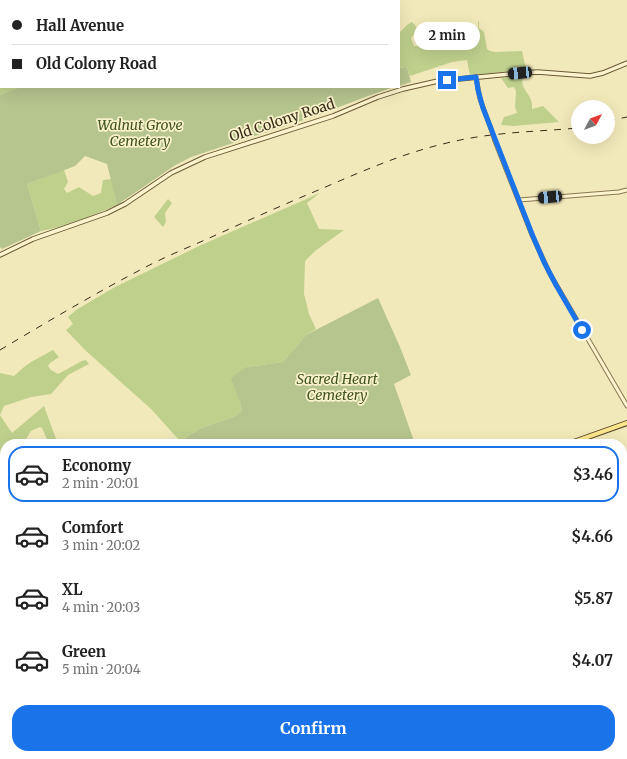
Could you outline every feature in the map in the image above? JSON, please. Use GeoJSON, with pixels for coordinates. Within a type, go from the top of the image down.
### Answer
{"type":"FeatureCollection","features":[{"type":"Feature","properties":{"kind":"main road","name":"Old Colony Road"},"geometry":{"type":"LineString","coordinates":[[0,254],[33,239],[107,213],[125,204],[171,173],[206,157],[329,117],[378,97],[403,89],[428,83],[530,72],[590,76],[603,73],[627,63]]}},
{"type":"Feature","properties":{"kind":"main road"},"geometry":{"type":"LineString","coordinates":[[582,439],[627,423]]}},
{"type":"Feature","properties":{"kind":"street"},"geometry":{"type":"LineString","coordinates":[[476,77],[480,99],[495,141],[532,234],[550,274],[627,406]]}},
{"type":"Feature","properties":{"kind":"street"},"geometry":{"type":"LineString","coordinates":[[519,200],[619,192],[627,190]]}},
{"type":"Feature","properties":{"kind":"green space"},"geometry":{"type":"Polygon","coordinates":[[[479,21],[479,28],[484,32],[487,49],[495,52],[522,51],[526,69],[514,69],[470,76],[467,60],[452,62],[410,76],[407,67],[400,68],[400,32],[412,22],[418,29],[411,38],[414,46],[473,43],[474,39],[476,40],[480,38],[478,32],[479,21]]]}},
{"type":"Feature","properties":{"kind":"green space"},"geometry":{"type":"Polygon","coordinates":[[[407,67],[411,82],[400,86],[400,68],[407,67]]]}},
{"type":"Feature","properties":{"kind":"green space"},"geometry":{"type":"Polygon","coordinates":[[[523,76],[522,83],[531,101],[532,109],[543,106],[559,122],[513,126],[501,125],[504,117],[517,113],[515,107],[516,91],[514,87],[508,88],[501,78],[523,76]]]}},
{"type":"Feature","properties":{"kind":"green space"},"geometry":{"type":"Polygon","coordinates":[[[0,88],[18,88],[0,95],[0,88]]]}},
{"type":"Feature","properties":{"kind":"green space","name":"Walnut Grove Cemetery"},"geometry":{"type":"Polygon","coordinates":[[[18,88],[391,88],[313,117],[191,157],[174,166],[117,205],[107,164],[85,156],[75,166],[27,184],[41,231],[2,249],[0,247],[0,95],[18,88]]]}},
{"type":"Feature","properties":{"kind":"green space"},"geometry":{"type":"Polygon","coordinates":[[[64,170],[68,182],[64,189],[67,193],[79,187],[93,196],[101,193],[103,180],[111,179],[117,205],[79,220],[41,231],[27,184],[64,170]]]}},
{"type":"Feature","properties":{"kind":"green space"},"geometry":{"type":"Polygon","coordinates":[[[320,193],[307,203],[319,229],[344,230],[315,251],[305,261],[304,294],[309,314],[316,329],[306,335],[283,362],[247,367],[240,402],[242,411],[234,417],[201,428],[183,439],[178,439],[151,409],[85,350],[66,330],[73,324],[68,317],[76,310],[115,287],[199,246],[320,193]]]}},
{"type":"Feature","properties":{"kind":"green space"},"geometry":{"type":"Polygon","coordinates":[[[168,199],[172,203],[165,213],[166,222],[163,227],[154,217],[168,199]]]}},
{"type":"Feature","properties":{"kind":"green space","name":"Sacred Heart Cemetery"},"geometry":{"type":"Polygon","coordinates":[[[378,298],[411,375],[394,384],[413,439],[183,439],[201,428],[234,417],[242,411],[231,379],[247,367],[283,362],[306,335],[378,298]]]}},
{"type":"Feature","properties":{"kind":"green space"},"geometry":{"type":"Polygon","coordinates":[[[53,350],[59,357],[48,366],[51,370],[58,374],[82,361],[86,360],[89,364],[68,375],[51,394],[31,397],[4,406],[0,415],[0,373],[14,376],[31,362],[53,350]]]}},
{"type":"Feature","properties":{"kind":"green space"},"geometry":{"type":"Polygon","coordinates":[[[44,406],[56,439],[47,439],[42,428],[40,427],[31,431],[26,439],[0,439],[0,415],[12,433],[44,406]]]}},
{"type":"Feature","properties":{"kind":"railway"},"geometry":{"type":"LineString","coordinates":[[615,120],[627,117]]}},
{"type":"Feature","properties":{"kind":"railway"},"geometry":{"type":"LineString","coordinates":[[0,350],[88,298],[151,264],[274,209],[377,166],[412,153],[463,139],[496,134],[571,129]]}},
{"type":"Feature","properties":{"kind":"route"},"geometry":{"type":"LineString","coordinates":[[447,80],[476,77],[483,108],[532,234],[550,274],[582,330]]}}]}
